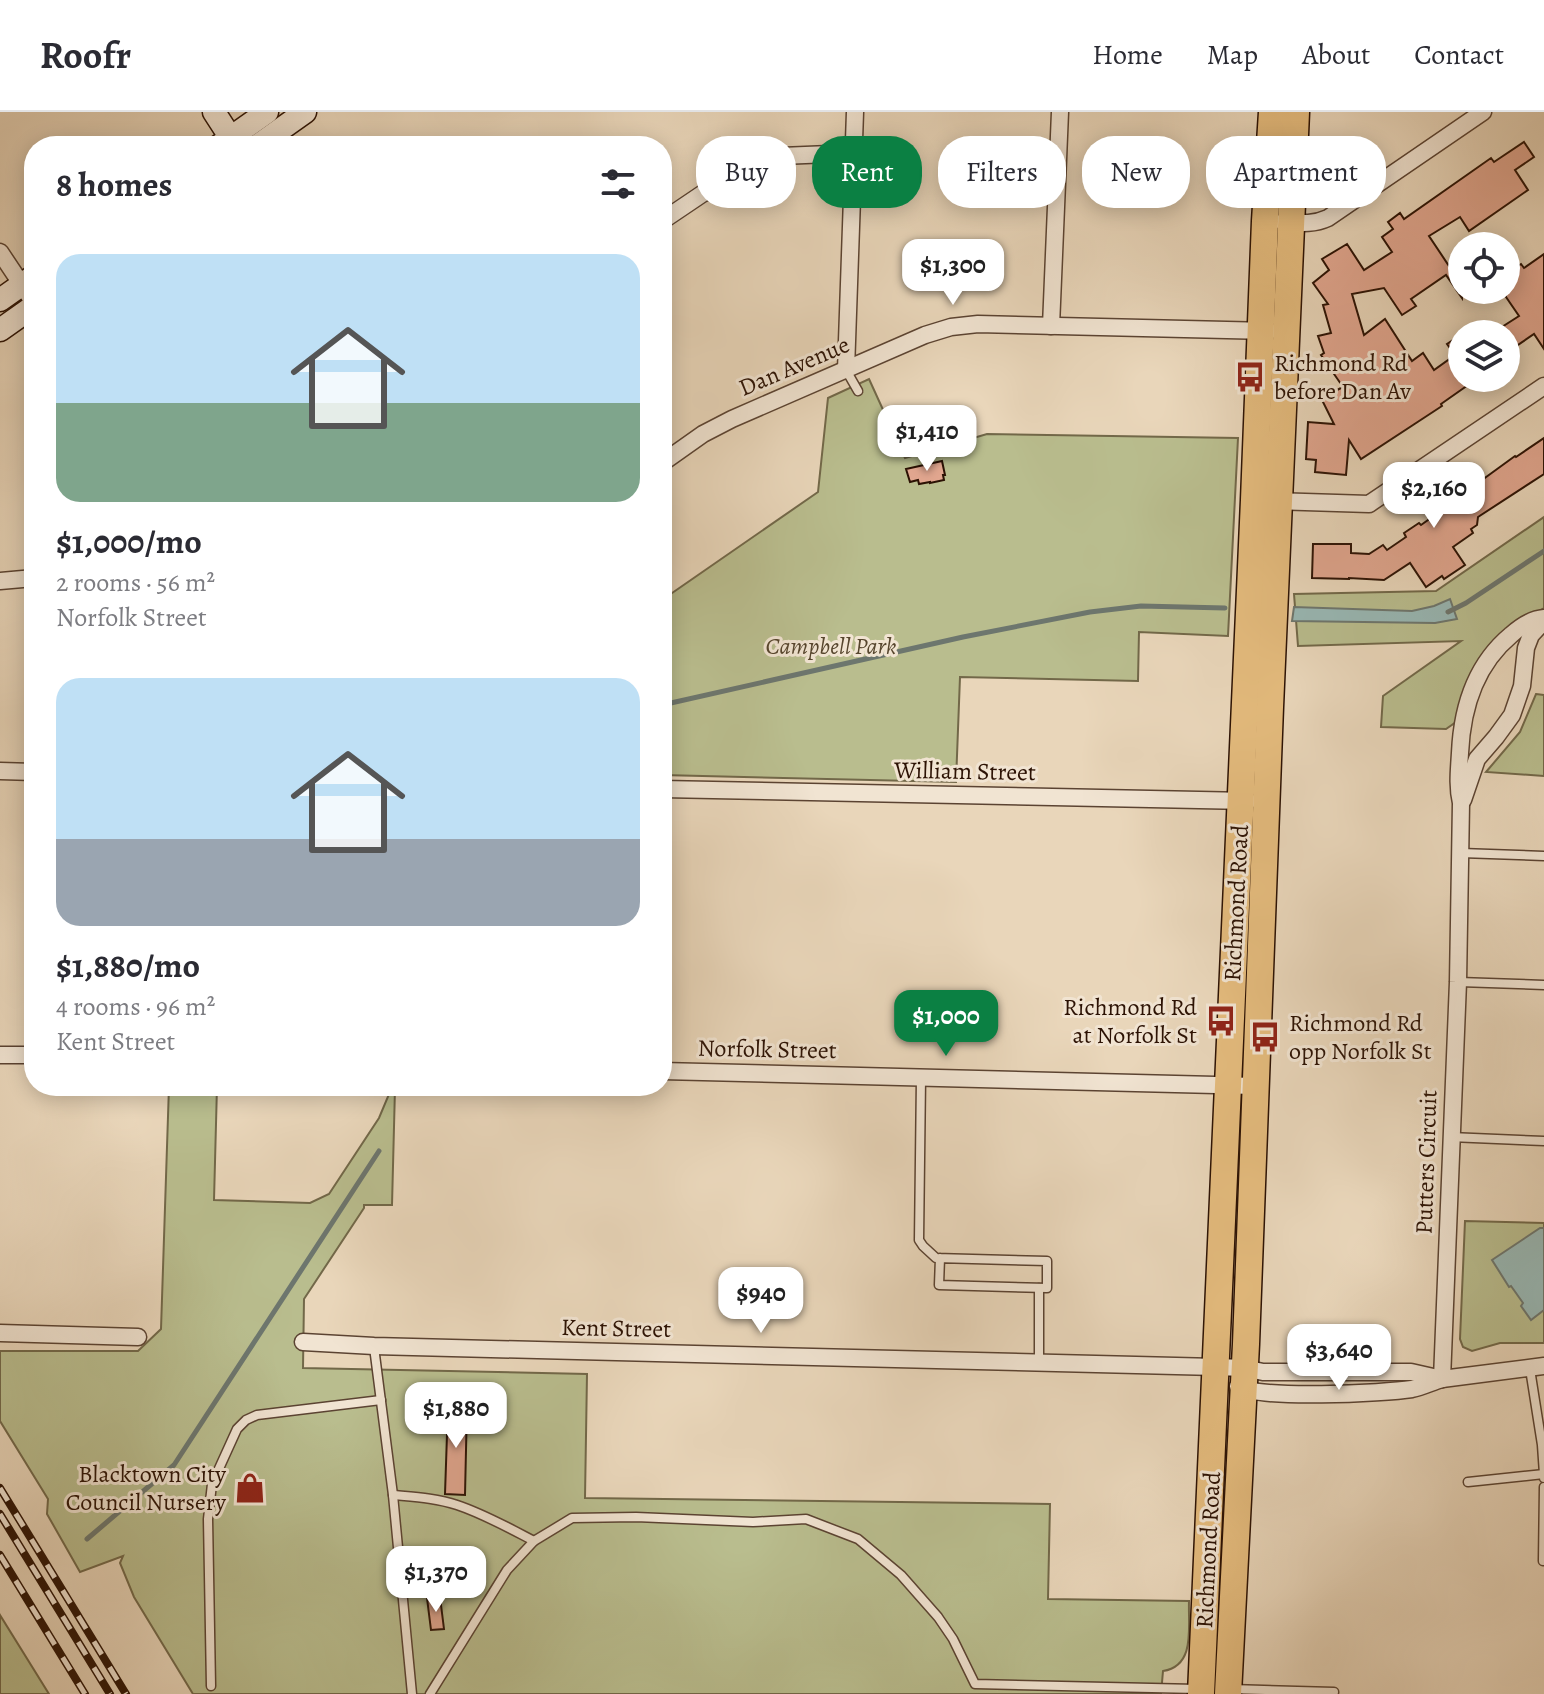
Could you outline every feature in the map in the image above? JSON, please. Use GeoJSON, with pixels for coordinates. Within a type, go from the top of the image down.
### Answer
{"type":"FeatureCollection","features":[{"type":"Feature","properties":{"kind":"main road"},"geometry":{"type":"LineString","coordinates":[[214,112],[225,136]]}},
{"type":"Feature","properties":{"kind":"main road"},"geometry":{"type":"LineString","coordinates":[[225,112],[243,119],[263,115]]}},
{"type":"Feature","properties":{"kind":"main road"},"geometry":{"type":"LineString","coordinates":[[271,136],[305,112]]}},
{"type":"Feature","properties":{"kind":"main road","name":"Richmond Road"},"geometry":{"type":"LineString","coordinates":[[1228,1692],[1243,1379],[1242,1085],[1230,1022],[1241,801],[1267,501],[1274,331],[1265,221],[1272,112]]}},
{"type":"Feature","properties":{"kind":"main road","name":"Richmond Road"},"geometry":{"type":"LineString","coordinates":[[1274,331],[1292,223],[1296,112]]}},
{"type":"Feature","properties":{"kind":"main road"},"geometry":{"type":"LineString","coordinates":[[237,136],[263,115]]}},
{"type":"Feature","properties":{"kind":"main road"},"geometry":{"type":"LineString","coordinates":[[0,300],[24,295]]}},
{"type":"Feature","properties":{"kind":"main road"},"geometry":{"type":"LineString","coordinates":[[0,330],[24,301]]}},
{"type":"Feature","properties":{"kind":"main road","name":"Richmond Road"},"geometry":{"type":"LineString","coordinates":[[1201,1692],[1216,1367],[1267,802],[1270,707],[1267,501]]}},
{"type":"Feature","properties":{"kind":"street"},"geometry":{"type":"LineString","coordinates":[[854,136],[855,112]]}},
{"type":"Feature","properties":{"kind":"street"},"geometry":{"type":"LineString","coordinates":[[1051,326],[1060,112]]}},
{"type":"Feature","properties":{"kind":"street"},"geometry":{"type":"LineString","coordinates":[[1265,221],[1318,223],[1483,112]]}},
{"type":"Feature","properties":{"kind":"street"},"geometry":{"type":"LineString","coordinates":[[672,214],[702,194],[781,156],[812,155]]}},
{"type":"Feature","properties":{"kind":"street"},"geometry":{"type":"LineString","coordinates":[[846,370],[852,208]]}},
{"type":"Feature","properties":{"kind":"street"},"geometry":{"type":"LineString","coordinates":[[0,252],[24,284]]}},
{"type":"Feature","properties":{"kind":"street","name":"Dan Avenue"},"geometry":{"type":"LineString","coordinates":[[672,456],[723,424],[925,335],[951,327],[978,324],[1274,331]]}},
{"type":"Feature","properties":{"kind":"street"},"geometry":{"type":"LineString","coordinates":[[1267,501],[1374,502],[1544,386]]}},
{"type":"Feature","properties":{"kind":"street"},"geometry":{"type":"LineString","coordinates":[[0,581],[24,579]]}},
{"type":"Feature","properties":{"kind":"street","name":"Putters Circuit"},"geometry":{"type":"LineString","coordinates":[[1442,1379],[1458,982],[1461,730],[1474,683],[1490,658],[1509,636],[1524,625],[1536,618],[1544,619]]}},
{"type":"Feature","properties":{"kind":"street","name":"Putters Circuit"},"geometry":{"type":"LineString","coordinates":[[1461,803],[1477,759],[1512,715],[1522,686],[1526,648],[1531,635],[1544,619]]}},
{"type":"Feature","properties":{"kind":"street"},"geometry":{"type":"LineString","coordinates":[[0,771],[24,772]]}},
{"type":"Feature","properties":{"kind":"street","name":"William Street"},"geometry":{"type":"LineString","coordinates":[[672,789],[1267,802]]}},
{"type":"Feature","properties":{"kind":"street"},"geometry":{"type":"LineString","coordinates":[[0,1055],[24,1055]]}},
{"type":"Feature","properties":{"kind":"street","name":"Norfolk Street"},"geometry":{"type":"LineString","coordinates":[[672,1071],[1242,1085]]}},
{"type":"Feature","properties":{"kind":"street"},"geometry":{"type":"LineString","coordinates":[[0,1333],[138,1337]]}},
{"type":"Feature","properties":{"kind":"street","name":"Kent Street"},"geometry":{"type":"LineString","coordinates":[[303,1342],[1216,1367],[1243,1379],[1263,1372],[1411,1372],[1442,1379],[1537,1368]]}},
{"type":"Feature","properties":{"kind":"lane"},"geometry":{"type":"LineString","coordinates":[[846,370],[858,391]]}},
{"type":"Feature","properties":{"kind":"lane"},"geometry":{"type":"LineString","coordinates":[[1461,853],[1544,856]]}},
{"type":"Feature","properties":{"kind":"lane"},"geometry":{"type":"LineString","coordinates":[[1458,982],[1544,985]]}},
{"type":"Feature","properties":{"kind":"lane"},"geometry":{"type":"LineString","coordinates":[[921,1077],[919,1240],[931,1255],[940,1258],[1047,1261],[1047,1288],[939,1285],[940,1258]]}},
{"type":"Feature","properties":{"kind":"lane"},"geometry":{"type":"LineString","coordinates":[[1450,1137],[1544,1141]]}},
{"type":"Feature","properties":{"kind":"lane"},"geometry":{"type":"LineString","coordinates":[[1039,1288],[1039,1362]]}},
{"type":"Feature","properties":{"kind":"lane"},"geometry":{"type":"LineString","coordinates":[[374,1346],[393,1495],[412,1694]]}},
{"type":"Feature","properties":{"kind":"lane"},"geometry":{"type":"LineString","coordinates":[[1468,1482],[1544,1475],[1537,1368]]}},
{"type":"Feature","properties":{"kind":"lane"},"geometry":{"type":"LineString","coordinates":[[211,1686],[208,1519],[212,1484],[237,1429],[257,1415],[381,1400]]}},
{"type":"Feature","properties":{"kind":"lane"},"geometry":{"type":"LineString","coordinates":[[1543,1561],[1544,1487]]}},
{"type":"Feature","properties":{"kind":"lane"},"geometry":{"type":"LineString","coordinates":[[393,1495],[429,1498],[457,1505],[491,1518],[534,1541]]}},
{"type":"Feature","properties":{"kind":"lane"},"geometry":{"type":"LineString","coordinates":[[430,1694],[507,1570],[534,1541],[572,1518],[636,1517],[753,1522],[806,1519],[858,1539],[901,1575],[938,1617],[953,1639],[977,1694]]}},
{"type":"Feature","properties":{"kind":"lane"},"geometry":{"type":"LineString","coordinates":[[975,1684],[1201,1692],[1334,1692]]}},
{"type":"Feature","properties":{"kind":"green space","name":"Campbell Park"},"geometry":{"type":"Polygon","coordinates":[[[869,379],[905,458],[987,434],[1238,438],[1228,636],[1139,632],[1138,681],[960,677],[956,782],[672,775],[672,593],[818,492],[828,398],[869,379]]]}},
{"type":"Feature","properties":{"kind":"green space"},"geometry":{"type":"Polygon","coordinates":[[[1544,517],[1544,608],[1508,629],[1456,722],[1446,729],[1381,727],[1383,696],[1461,641],[1298,646],[1294,594],[1436,591],[1544,517]]]}},
{"type":"Feature","properties":{"kind":"green space"},"geometry":{"type":"Polygon","coordinates":[[[1536,694],[1544,695],[1544,776],[1486,772],[1520,732],[1536,694]]]}},
{"type":"Feature","properties":{"kind":"green space"},"geometry":{"type":"Polygon","coordinates":[[[169,1096],[217,1096],[214,1200],[310,1203],[329,1194],[379,1118],[388,1096],[395,1096],[392,1205],[364,1205],[304,1299],[303,1368],[587,1374],[585,1498],[1050,1504],[1048,1599],[1189,1601],[1189,1633],[1185,1654],[1174,1668],[1163,1671],[1161,1694],[193,1694],[134,1597],[120,1563],[123,1556],[80,1572],[47,1514],[48,1499],[0,1421],[0,1351],[138,1351],[161,1329],[169,1096]]]}},
{"type":"Feature","properties":{"kind":"green space"},"geometry":{"type":"Polygon","coordinates":[[[1465,1221],[1544,1223],[1544,1343],[1500,1343],[1472,1351],[1463,1347],[1460,1339],[1465,1221]]]}},
{"type":"Feature","properties":{"kind":"green space"},"geometry":{"type":"Polygon","coordinates":[[[0,1615],[49,1694],[0,1694],[0,1615]]]}},
{"type":"Feature","properties":{"kind":"water"},"geometry":{"type":"Polygon","coordinates":[[[1450,599],[1457,619],[1435,623],[1292,621],[1294,607],[1412,611],[1450,599]]]}},
{"type":"Feature","properties":{"kind":"water"},"geometry":{"type":"Polygon","coordinates":[[[1544,1228],[1544,1310],[1531,1320],[1521,1306],[1523,1303],[1492,1260],[1544,1228]]]}},
{"type":"Feature","properties":{"kind":"building"},"geometry":{"type":"Polygon","coordinates":[[[1524,142],[1534,157],[1515,170],[1528,190],[1469,231],[1460,217],[1429,236],[1448,264],[1448,278],[1446,275],[1411,299],[1416,306],[1402,315],[1384,288],[1352,294],[1364,335],[1385,319],[1412,361],[1423,353],[1434,370],[1448,360],[1448,392],[1458,392],[1361,459],[1349,440],[1346,475],[1315,472],[1316,460],[1306,459],[1308,422],[1334,424],[1321,398],[1343,387],[1321,355],[1324,353],[1318,336],[1331,333],[1323,305],[1328,304],[1313,283],[1329,270],[1322,259],[1347,244],[1364,270],[1392,252],[1382,237],[1393,229],[1388,222],[1400,213],[1404,219],[1491,158],[1494,162],[1524,142]]]}},
{"type":"Feature","properties":{"kind":"building"},"geometry":{"type":"Polygon","coordinates":[[[1544,254],[1544,349],[1534,334],[1520,344],[1520,320],[1513,320],[1519,316],[1511,304],[1520,304],[1520,265],[1524,268],[1544,254]]]}},
{"type":"Feature","properties":{"kind":"building"},"geometry":{"type":"Polygon","coordinates":[[[1544,438],[1544,474],[1478,517],[1477,525],[1471,529],[1473,533],[1453,547],[1465,565],[1444,579],[1442,576],[1426,587],[1410,563],[1384,580],[1312,578],[1313,544],[1351,544],[1351,553],[1369,554],[1383,545],[1387,550],[1406,537],[1404,533],[1445,508],[1443,504],[1460,496],[1544,438]]]}},
{"type":"Feature","properties":{"kind":"building"},"geometry":{"type":"Polygon","coordinates":[[[942,461],[944,480],[919,484],[918,480],[910,482],[906,469],[942,461]]]}},
{"type":"Feature","properties":{"kind":"building"},"geometry":{"type":"Polygon","coordinates":[[[448,1405],[467,1405],[465,1495],[445,1494],[448,1405]]]}},
{"type":"Feature","properties":{"kind":"building"},"geometry":{"type":"Polygon","coordinates":[[[440,1597],[444,1629],[431,1630],[427,1598],[440,1597]]]}},
{"type":"Feature","properties":{"kind":"waterway"},"geometry":{"type":"LineString","coordinates":[[1448,612],[1544,551]]}},
{"type":"Feature","properties":{"kind":"waterway"},"geometry":{"type":"LineString","coordinates":[[672,703],[963,637],[1090,612],[1141,606],[1225,608]]}},
{"type":"Feature","properties":{"kind":"waterway"},"geometry":{"type":"LineString","coordinates":[[87,1539],[174,1465],[379,1151]]}},
{"type":"Feature","properties":{"kind":"railway"},"geometry":{"type":"LineString","coordinates":[[0,1488],[126,1694]]}},
{"type":"Feature","properties":{"kind":"railway"},"geometry":{"type":"LineString","coordinates":[[0,1514],[110,1694]]}},
{"type":"Feature","properties":{"kind":"railway"},"geometry":{"type":"LineString","coordinates":[[0,1555],[85,1694]]}},
{"type":"Feature","properties":{"kind":"place","name":"Richmond Rd before Dan Av"},"geometry":{"type":"Point","coordinates":[1250,377]}},
{"type":"Feature","properties":{"kind":"place","name":"Richmond Rd at Norfolk St"},"geometry":{"type":"Point","coordinates":[1221,1021]}},
{"type":"Feature","properties":{"kind":"place","name":"Richmond Rd opp Norfolk St"},"geometry":{"type":"Point","coordinates":[1265,1037]}},
{"type":"Feature","properties":{"kind":"place","name":"Blacktown City Council Nursery"},"geometry":{"type":"Point","coordinates":[250,1488]}}]}
